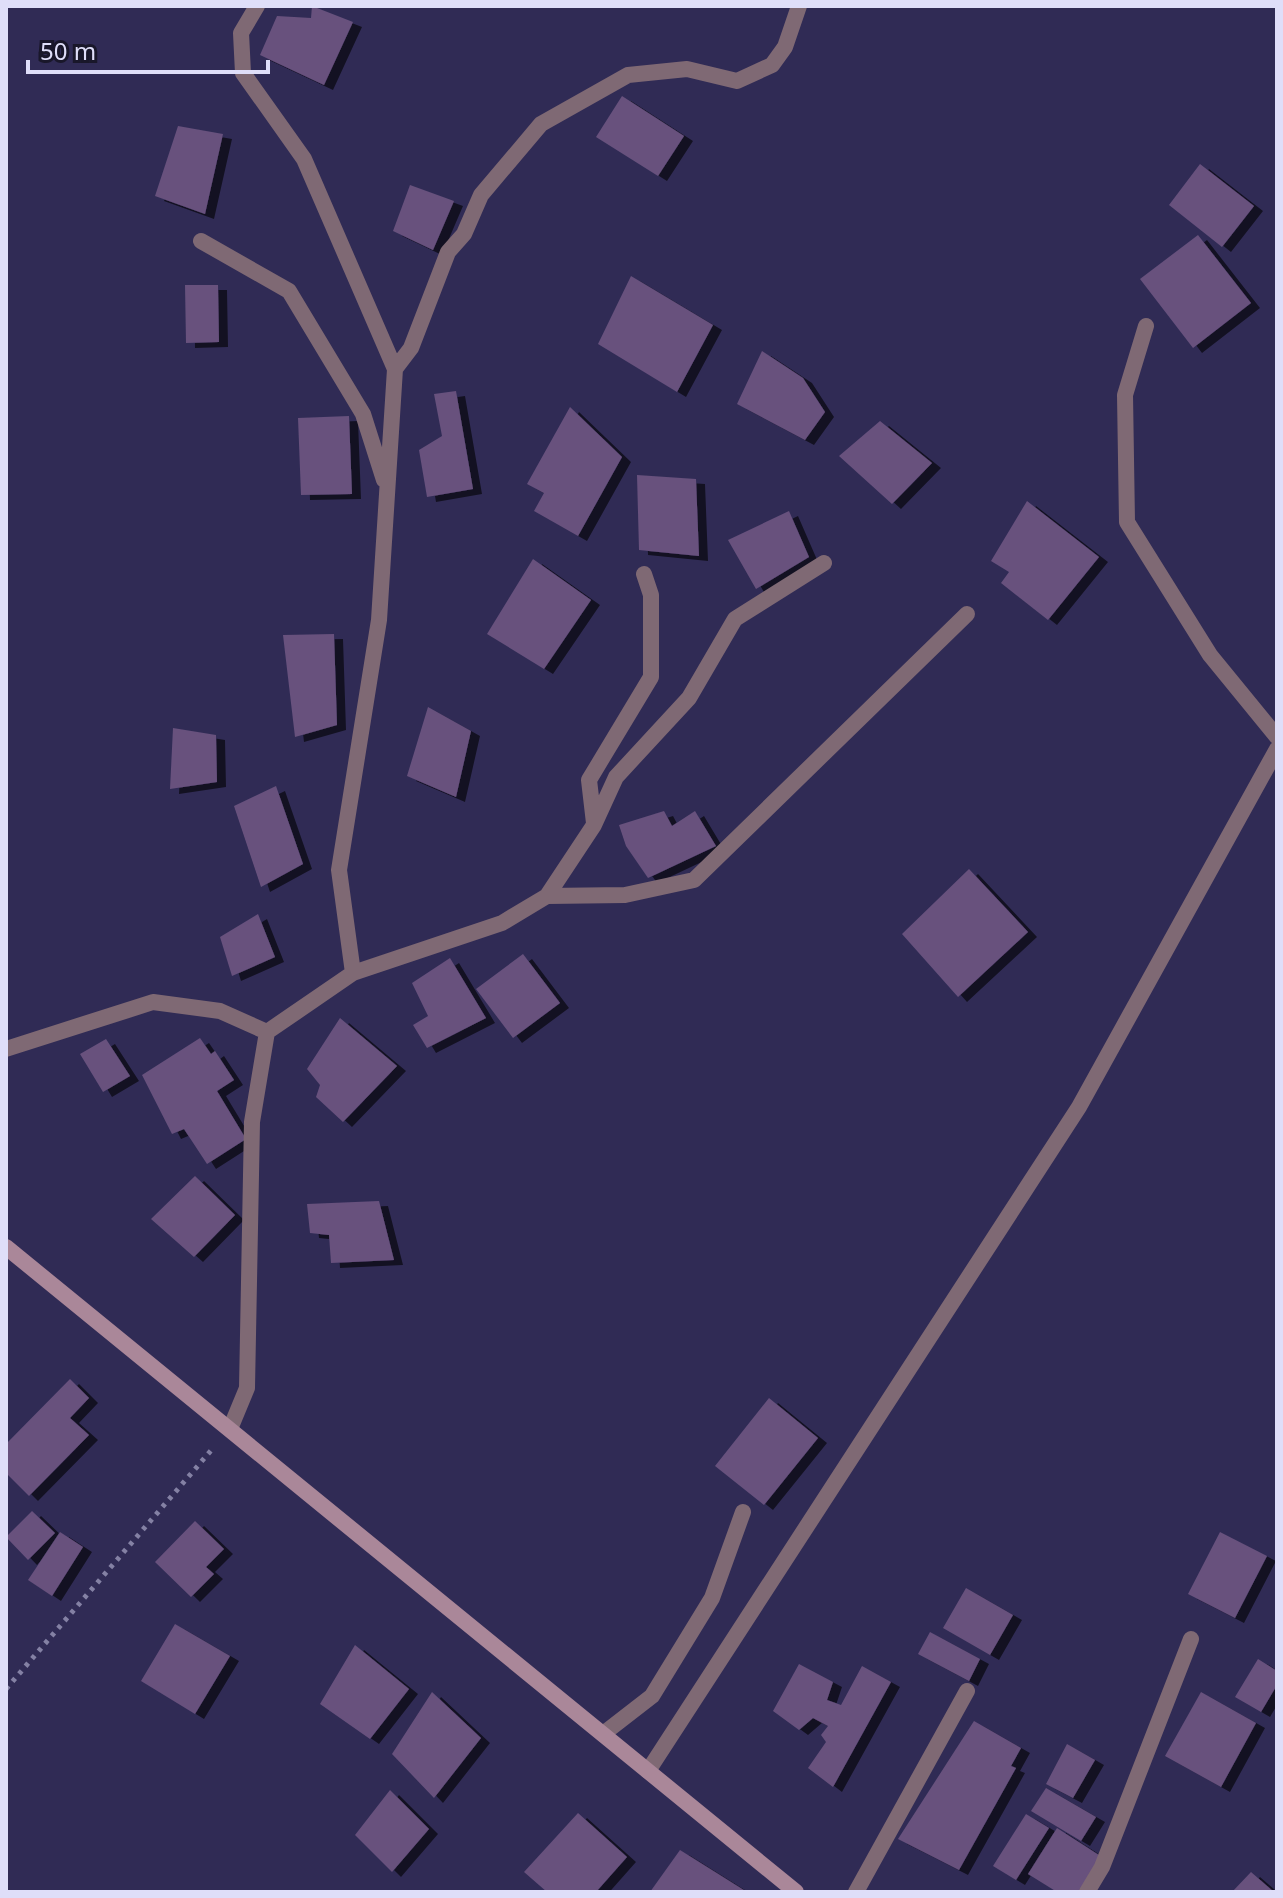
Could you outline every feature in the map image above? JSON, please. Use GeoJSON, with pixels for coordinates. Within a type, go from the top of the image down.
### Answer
{"type":"FeatureCollection","features":[{"type":"Feature","properties":{"kind":"street"},"geometry":{"type":"LineString","coordinates":[[257,6],[241,33],[243,73],[304,159],[395,369],[379,620],[339,870],[353,973]]}},
{"type":"Feature","properties":{"kind":"street"},"geometry":{"type":"LineString","coordinates":[[395,369],[411,348],[448,252],[464,234],[481,195],[541,124],[628,75],[687,69],[737,81],[772,65],[785,47],[799,6]]}},
{"type":"Feature","properties":{"kind":"street"},"geometry":{"type":"LineString","coordinates":[[201,241],[289,291],[363,414],[387,489]]}},
{"type":"Feature","properties":{"kind":"street"},"geometry":{"type":"LineString","coordinates":[[1146,326],[1125,395],[1127,522],[1210,655],[1277,737]]}},
{"type":"Feature","properties":{"kind":"street"},"geometry":{"type":"LineString","coordinates":[[230,1429],[247,1388],[252,1122],[267,1032],[353,973],[502,923],[547,896],[594,825],[616,777],[689,698],[735,619],[824,563]]}},
{"type":"Feature","properties":{"kind":"street"},"geometry":{"type":"LineString","coordinates":[[594,825],[589,780],[651,677],[651,595],[644,574]]}},
{"type":"Feature","properties":{"kind":"street"},"geometry":{"type":"LineString","coordinates":[[547,896],[625,895],[694,880],[967,614]]}},
{"type":"Feature","properties":{"kind":"street"},"geometry":{"type":"LineString","coordinates":[[648,1771],[1079,1107],[1277,749]]}},
{"type":"Feature","properties":{"kind":"street"},"geometry":{"type":"LineString","coordinates":[[6,1049],[153,1002],[220,1011],[267,1032]]}},
{"type":"Feature","properties":{"kind":"street"},"geometry":{"type":"LineString","coordinates":[[6,1247],[796,1892]]}},
{"type":"Feature","properties":{"kind":"street"},"geometry":{"type":"LineString","coordinates":[[603,1734],[652,1696],[712,1598],[743,1512]]}},
{"type":"Feature","properties":{"kind":"street"},"geometry":{"type":"LineString","coordinates":[[1087,1892],[1102,1867],[1191,1639]]}},
{"type":"Feature","properties":{"kind":"street"},"geometry":{"type":"LineString","coordinates":[[856,1892],[967,1691]]}},
{"type":"Feature","properties":{"kind":"path"},"geometry":{"type":"LineString","coordinates":[[6,1689],[230,1429]]}},
{"type":"Feature","properties":{"kind":"building"},"geometry":{"type":"Polygon","coordinates":[[[312,6],[353,22],[324,85],[260,55],[277,16],[311,18],[312,6]]]}},
{"type":"Feature","properties":{"kind":"building"},"geometry":{"type":"Polygon","coordinates":[[[622,96],[684,136],[658,176],[596,137],[622,96]]]}},
{"type":"Feature","properties":{"kind":"building"},"geometry":{"type":"Polygon","coordinates":[[[178,126],[223,134],[205,214],[155,196],[178,126]]]}},
{"type":"Feature","properties":{"kind":"building"},"geometry":{"type":"Polygon","coordinates":[[[1200,164],[1254,206],[1222,247],[1169,205],[1200,164]]]}},
{"type":"Feature","properties":{"kind":"building"},"geometry":{"type":"Polygon","coordinates":[[[410,185],[454,201],[433,250],[393,231],[410,185]]]}},
{"type":"Feature","properties":{"kind":"building"},"geometry":{"type":"Polygon","coordinates":[[[1198,235],[1251,303],[1193,348],[1140,279],[1198,235]]]}},
{"type":"Feature","properties":{"kind":"building"},"geometry":{"type":"Polygon","coordinates":[[[631,276],[713,325],[677,392],[598,344],[631,276]]]}},
{"type":"Feature","properties":{"kind":"building"},"geometry":{"type":"Polygon","coordinates":[[[185,285],[218,285],[219,342],[186,343],[185,285]]]}},
{"type":"Feature","properties":{"kind":"building"},"geometry":{"type":"Polygon","coordinates":[[[762,351],[803,378],[825,412],[805,440],[737,404],[762,351]]]}},
{"type":"Feature","properties":{"kind":"building"},"geometry":{"type":"Polygon","coordinates":[[[456,391],[473,489],[427,497],[419,450],[442,436],[434,394],[456,391]]]}},
{"type":"Feature","properties":{"kind":"building"},"geometry":{"type":"Polygon","coordinates":[[[570,407],[622,457],[578,536],[534,511],[544,493],[527,484],[570,407]]]}},
{"type":"Feature","properties":{"kind":"building"},"geometry":{"type":"Polygon","coordinates":[[[349,416],[352,494],[301,495],[298,418],[349,416]]]}},
{"type":"Feature","properties":{"kind":"building"},"geometry":{"type":"Polygon","coordinates":[[[880,421],[932,463],[892,504],[839,456],[880,421]]]}},
{"type":"Feature","properties":{"kind":"building"},"geometry":{"type":"Polygon","coordinates":[[[637,475],[696,479],[699,556],[639,550],[637,475]]]}},
{"type":"Feature","properties":{"kind":"building"},"geometry":{"type":"Polygon","coordinates":[[[1027,501],[1099,557],[1048,620],[1001,583],[1009,572],[991,561],[1027,501]]]}},
{"type":"Feature","properties":{"kind":"building"},"geometry":{"type":"Polygon","coordinates":[[[789,511],[809,557],[756,589],[728,540],[789,511]]]}},
{"type":"Feature","properties":{"kind":"building"},"geometry":{"type":"Polygon","coordinates":[[[533,559],[591,600],[544,669],[487,634],[533,559]]]}},
{"type":"Feature","properties":{"kind":"building"},"geometry":{"type":"Polygon","coordinates":[[[334,634],[337,725],[295,737],[283,635],[334,634]]]}},
{"type":"Feature","properties":{"kind":"building"},"geometry":{"type":"Polygon","coordinates":[[[428,707],[471,731],[456,797],[407,776],[428,707]]]}},
{"type":"Feature","properties":{"kind":"building"},"geometry":{"type":"Polygon","coordinates":[[[173,728],[216,735],[217,782],[170,789],[173,728]]]}},
{"type":"Feature","properties":{"kind":"building"},"geometry":{"type":"Polygon","coordinates":[[[276,786],[303,864],[261,887],[234,806],[276,786]]]}},
{"type":"Feature","properties":{"kind":"building"},"geometry":{"type":"Polygon","coordinates":[[[664,811],[672,826],[695,811],[716,846],[648,878],[626,846],[619,825],[664,811]]]}},
{"type":"Feature","properties":{"kind":"building"},"geometry":{"type":"Polygon","coordinates":[[[969,869],[1028,932],[958,997],[902,934],[969,869]]]}},
{"type":"Feature","properties":{"kind":"building"},"geometry":{"type":"Polygon","coordinates":[[[258,914],[275,957],[232,976],[220,937],[258,914]]]}},
{"type":"Feature","properties":{"kind":"building"},"geometry":{"type":"Polygon","coordinates":[[[523,954],[560,1003],[513,1038],[476,989],[523,954]]]}},
{"type":"Feature","properties":{"kind":"building"},"geometry":{"type":"Polygon","coordinates":[[[450,958],[486,1018],[427,1048],[413,1025],[428,1016],[412,983],[450,958]]]}},
{"type":"Feature","properties":{"kind":"building"},"geometry":{"type":"Polygon","coordinates":[[[340,1018],[397,1066],[343,1122],[316,1097],[320,1085],[307,1069],[340,1018]]]}},
{"type":"Feature","properties":{"kind":"building"},"geometry":{"type":"Polygon","coordinates":[[[200,1038],[211,1054],[215,1051],[234,1080],[217,1091],[246,1139],[207,1164],[184,1129],[172,1134],[142,1075],[200,1038]]]}},
{"type":"Feature","properties":{"kind":"building"},"geometry":{"type":"Polygon","coordinates":[[[106,1039],[130,1076],[103,1092],[80,1054],[106,1039]]]}},
{"type":"Feature","properties":{"kind":"building"},"geometry":{"type":"Polygon","coordinates":[[[195,1176],[235,1215],[194,1257],[151,1219],[195,1176]]]}},
{"type":"Feature","properties":{"kind":"building"},"geometry":{"type":"Polygon","coordinates":[[[379,1201],[394,1260],[331,1263],[329,1235],[310,1233],[307,1204],[379,1201]]]}},
{"type":"Feature","properties":{"kind":"building"},"geometry":{"type":"Polygon","coordinates":[[[70,1379],[89,1398],[70,1418],[89,1435],[29,1496],[6,1473],[6,1444],[70,1379]]]}},
{"type":"Feature","properties":{"kind":"building"},"geometry":{"type":"Polygon","coordinates":[[[769,1398],[818,1438],[764,1505],[715,1466],[769,1398]]]}},
{"type":"Feature","properties":{"kind":"building"},"geometry":{"type":"Polygon","coordinates":[[[32,1511],[55,1533],[28,1560],[6,1537],[32,1511]]]}},
{"type":"Feature","properties":{"kind":"building"},"geometry":{"type":"Polygon","coordinates":[[[195,1521],[224,1549],[206,1567],[214,1574],[191,1597],[155,1562],[195,1521]]]}},
{"type":"Feature","properties":{"kind":"building"},"geometry":{"type":"Polygon","coordinates":[[[60,1532],[83,1547],[52,1596],[28,1580],[60,1532]]]}},
{"type":"Feature","properties":{"kind":"building"},"geometry":{"type":"Polygon","coordinates":[[[1220,1532],[1267,1556],[1235,1618],[1188,1594],[1220,1532]]]}},
{"type":"Feature","properties":{"kind":"building"},"geometry":{"type":"Polygon","coordinates":[[[966,1588],[1013,1615],[990,1655],[943,1628],[966,1588]]]}},
{"type":"Feature","properties":{"kind":"building"},"geometry":{"type":"Polygon","coordinates":[[[175,1624],[230,1656],[195,1714],[141,1681],[175,1624]]]}},
{"type":"Feature","properties":{"kind":"building"},"geometry":{"type":"Polygon","coordinates":[[[930,1632],[980,1659],[969,1681],[918,1654],[930,1632]]]}},
{"type":"Feature","properties":{"kind":"building"},"geometry":{"type":"Polygon","coordinates":[[[355,1645],[409,1689],[370,1739],[320,1704],[355,1645]]]}},
{"type":"Feature","properties":{"kind":"building"},"geometry":{"type":"Polygon","coordinates":[[[1258,1659],[1277,1671],[1277,1685],[1261,1712],[1235,1697],[1258,1659]]]}},
{"type":"Feature","properties":{"kind":"building"},"geometry":{"type":"Polygon","coordinates":[[[799,1664],[833,1682],[827,1700],[841,1705],[862,1666],[891,1682],[833,1787],[808,1768],[826,1742],[821,1735],[828,1726],[813,1718],[799,1730],[773,1711],[799,1664]]]}},
{"type":"Feature","properties":{"kind":"building"},"geometry":{"type":"Polygon","coordinates":[[[432,1692],[481,1738],[434,1798],[392,1754],[432,1692]]]}},
{"type":"Feature","properties":{"kind":"building"},"geometry":{"type":"Polygon","coordinates":[[[1201,1692],[1256,1723],[1221,1787],[1165,1756],[1201,1692]]]}},
{"type":"Feature","properties":{"kind":"building"},"geometry":{"type":"Polygon","coordinates":[[[974,1721],[1021,1748],[1011,1766],[1016,1768],[959,1870],[898,1839],[974,1721]]]}},
{"type":"Feature","properties":{"kind":"building"},"geometry":{"type":"Polygon","coordinates":[[[1067,1744],[1095,1760],[1073,1798],[1046,1784],[1067,1744]]]}},
{"type":"Feature","properties":{"kind":"building"},"geometry":{"type":"Polygon","coordinates":[[[1046,1788],[1096,1817],[1081,1841],[1031,1811],[1046,1788]]]}},
{"type":"Feature","properties":{"kind":"building"},"geometry":{"type":"Polygon","coordinates":[[[390,1790],[429,1829],[392,1872],[355,1835],[390,1790]]]}},
{"type":"Feature","properties":{"kind":"building"},"geometry":{"type":"Polygon","coordinates":[[[578,1813],[627,1857],[596,1892],[547,1892],[524,1872],[578,1813]]]}},
{"type":"Feature","properties":{"kind":"building"},"geometry":{"type":"Polygon","coordinates":[[[1026,1814],[1049,1828],[1016,1880],[993,1866],[1026,1814]]]}},
{"type":"Feature","properties":{"kind":"building"},"geometry":{"type":"Polygon","coordinates":[[[1057,1828],[1102,1857],[1080,1892],[1057,1892],[1028,1874],[1057,1828]]]}},
{"type":"Feature","properties":{"kind":"building"},"geometry":{"type":"Polygon","coordinates":[[[680,1850],[747,1892],[650,1892],[680,1850]]]}},
{"type":"Feature","properties":{"kind":"building"},"geometry":{"type":"Polygon","coordinates":[[[1251,1872],[1274,1892],[1232,1892],[1251,1872]]]}}]}
